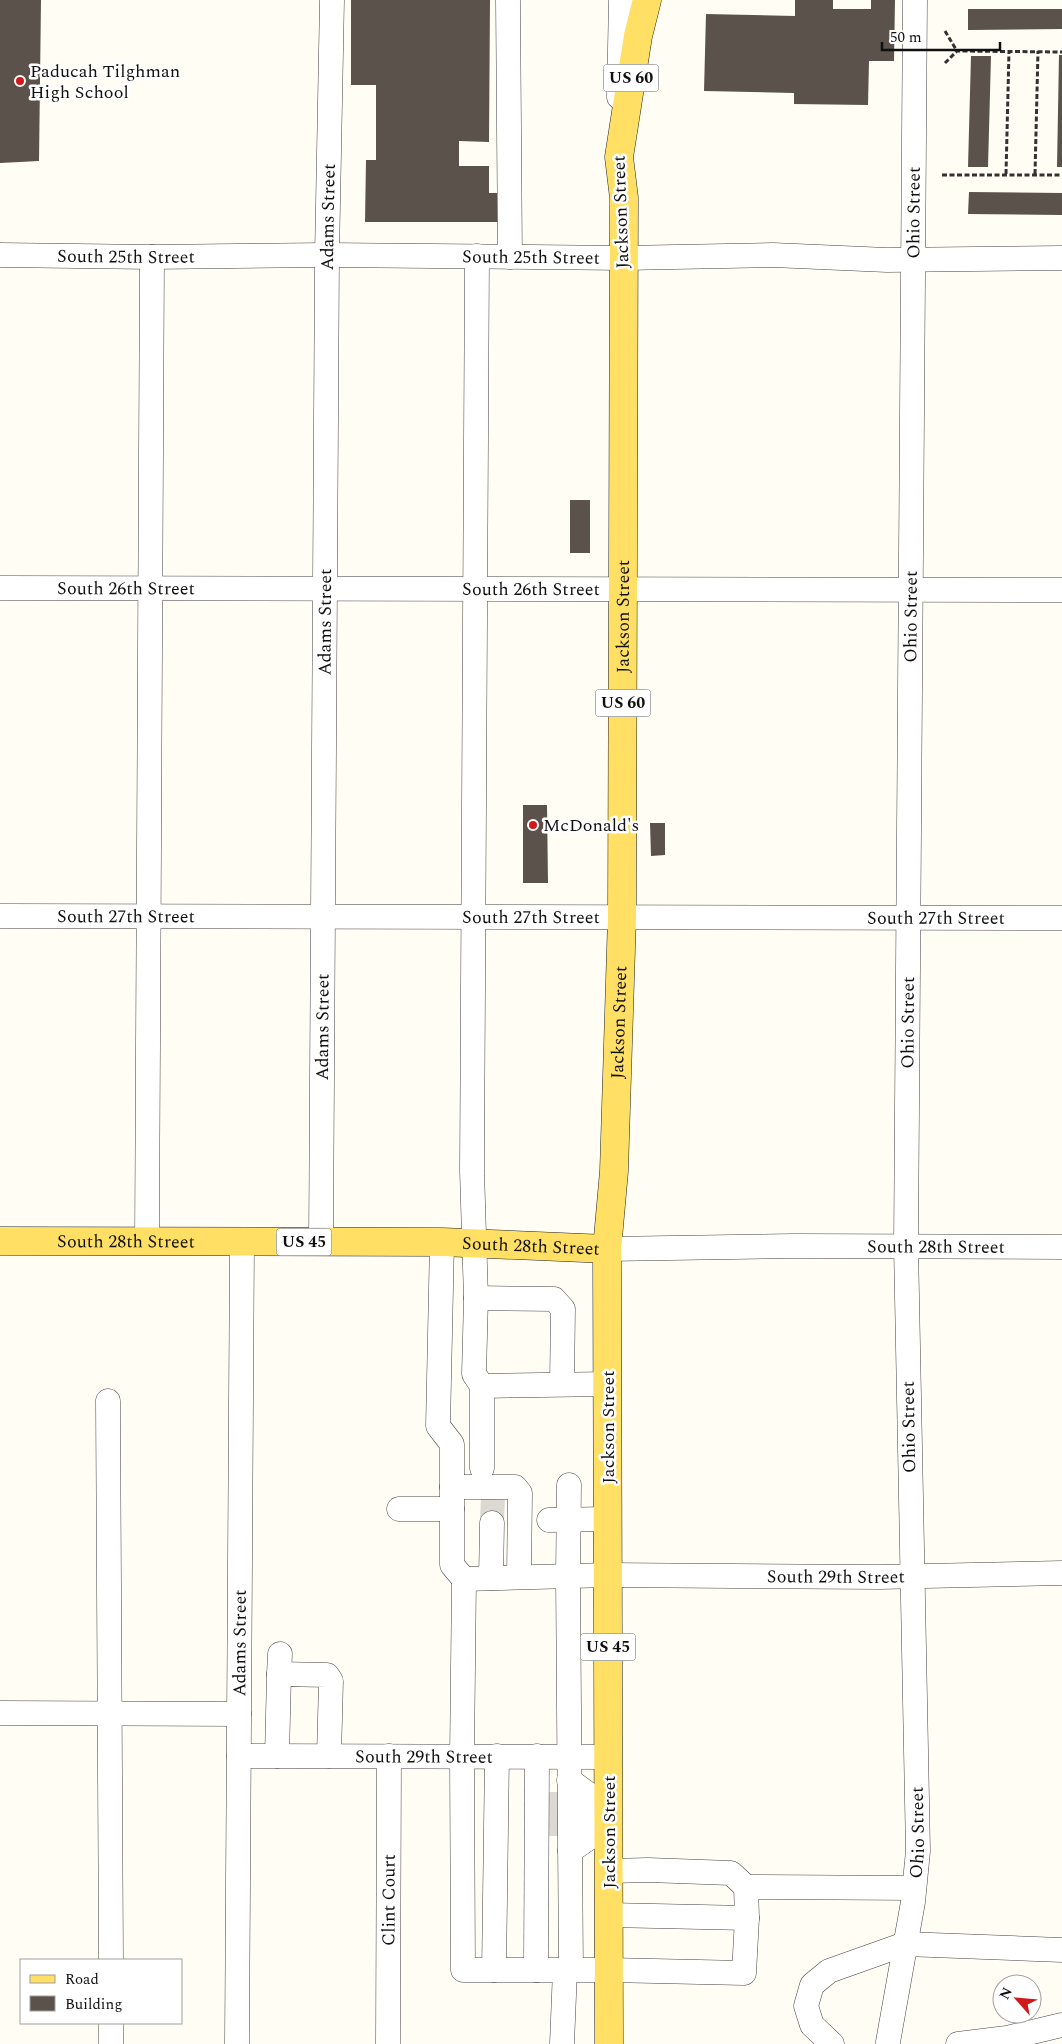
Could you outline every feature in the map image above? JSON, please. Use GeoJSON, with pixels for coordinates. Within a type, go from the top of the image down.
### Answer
{"type":"FeatureCollection","features":[{"type":"Feature","properties":{"kind":"main road","name":"US 60"},"geometry":{"type":"LineString","coordinates":[[619,157],[638,36],[647,0]]}},
{"type":"Feature","properties":{"kind":"main road","name":"Jackson Street"},"geometry":{"type":"LineString","coordinates":[[609,2044],[607,1249],[614,1171],[622,917],[624,198],[619,157]]}},
{"type":"Feature","properties":{"kind":"main road","name":"South 28th Street"},"geometry":{"type":"LineString","coordinates":[[0,1241],[442,1242],[607,1249]]}},
{"type":"Feature","properties":{"kind":"street","name":"Adams Street"},"geometry":{"type":"LineString","coordinates":[[321,1242],[327,255],[332,0]]}},
{"type":"Feature","properties":{"kind":"street"},"geometry":{"type":"LineString","coordinates":[[508,0],[510,257]]}},
{"type":"Feature","properties":{"kind":"street","name":"Jackson Street"},"geometry":{"type":"LineString","coordinates":[[619,157],[621,0]]}},
{"type":"Feature","properties":{"kind":"street","name":"Ohio Street"},"geometry":{"type":"LineString","coordinates":[[888,2044],[914,1888],[918,1851],[911,1577],[906,1246],[915,0]]}},
{"type":"Feature","properties":{"kind":"street","name":"South 25th Street"},"geometry":{"type":"LineString","coordinates":[[0,255],[152,257],[327,255],[624,258],[772,255],[865,260],[912,258],[1062,258]]}},
{"type":"Feature","properties":{"kind":"street"},"geometry":{"type":"LineString","coordinates":[[477,256],[474,916],[474,1244],[476,1298],[474,1374],[482,1386],[489,1484]]}},
{"type":"Feature","properties":{"kind":"street"},"geometry":{"type":"LineString","coordinates":[[147,1242],[152,257]]}},
{"type":"Feature","properties":{"kind":"street","name":"South 26th Street"},"geometry":{"type":"LineString","coordinates":[[0,588],[1062,590]]}},
{"type":"Feature","properties":{"kind":"street","name":"South 27th Street"},"geometry":{"type":"LineString","coordinates":[[0,916],[1062,918]]}},
{"type":"Feature","properties":{"kind":"street","name":"Adams Street"},"geometry":{"type":"LineString","coordinates":[[237,2044],[242,1242]]}},
{"type":"Feature","properties":{"kind":"street"},"geometry":{"type":"LineString","coordinates":[[442,1242],[438,1426],[452,1444],[452,1565],[464,1579],[462,1756],[463,1970],[609,1970],[744,1974],[746,1904]]}},
{"type":"Feature","properties":{"kind":"street","name":"South 28th Street"},"geometry":{"type":"LineString","coordinates":[[607,1249],[906,1246],[1062,1247]]}},
{"type":"Feature","properties":{"kind":"street"},"geometry":{"type":"LineString","coordinates":[[476,1298],[554,1299],[563,1309],[562,1384]]}},
{"type":"Feature","properties":{"kind":"street"},"geometry":{"type":"LineString","coordinates":[[482,1386],[608,1384]]}},
{"type":"Feature","properties":{"kind":"street"},"geometry":{"type":"LineString","coordinates":[[108,1401],[110,1959]]}},
{"type":"Feature","properties":{"kind":"street"},"geometry":{"type":"LineString","coordinates":[[399,1509],[452,1498],[489,1484],[515,1487],[541,1520],[568,1576],[569,1756],[556,1814],[536,1970]]}},
{"type":"Feature","properties":{"kind":"street"},"geometry":{"type":"LineString","coordinates":[[464,1579],[519,1576],[541,1520],[569,1485]]}},
{"type":"Feature","properties":{"kind":"street"},"geometry":{"type":"LineString","coordinates":[[541,1520],[608,1519]]}},
{"type":"Feature","properties":{"kind":"street"},"geometry":{"type":"LineString","coordinates":[[491,1578],[492,1523]]}},
{"type":"Feature","properties":{"kind":"street","name":"South 29th Street"},"geometry":{"type":"LineString","coordinates":[[519,1576],[911,1577],[1062,1573]]}},
{"type":"Feature","properties":{"kind":"street"},"geometry":{"type":"LineString","coordinates":[[277,1756],[280,1664],[327,1676],[331,1681],[329,1756]]}},
{"type":"Feature","properties":{"kind":"street"},"geometry":{"type":"LineString","coordinates":[[0,1713],[239,1714]]}},
{"type":"Feature","properties":{"kind":"street","name":"South 29th Street"},"geometry":{"type":"LineString","coordinates":[[239,1756],[609,1757]]}},
{"type":"Feature","properties":{"kind":"street","name":"Clint Court"},"geometry":{"type":"LineString","coordinates":[[388,2044],[389,1756]]}},
{"type":"Feature","properties":{"kind":"street"},"geometry":{"type":"LineString","coordinates":[[494,1970],[497,1756]]}},
{"type":"Feature","properties":{"kind":"street"},"geometry":{"type":"LineString","coordinates":[[537,1756],[556,1814],[568,1970],[562,2044]]}},
{"type":"Feature","properties":{"kind":"street"},"geometry":{"type":"LineString","coordinates":[[609,1871],[648,1870],[661,1878],[703,1880],[726,1887],[746,1904]]}},
{"type":"Feature","properties":{"kind":"street"},"geometry":{"type":"LineString","coordinates":[[609,1916],[914,1888]]}},
{"type":"Feature","properties":{"kind":"street"},"geometry":{"type":"LineString","coordinates":[[832,2044],[812,2025],[806,2006],[812,1985],[829,1971],[905,1944],[1062,1950]]}},
{"type":"Feature","properties":{"kind":"street"},"geometry":{"type":"LineString","coordinates":[[111,2024],[111,2044]]}},
{"type":"Feature","properties":{"kind":"street"},"geometry":{"type":"LineString","coordinates":[[958,2044],[1007,2038],[1062,2025]]}},
{"type":"Feature","properties":{"kind":"path"},"geometry":{"type":"LineString","coordinates":[[945,30],[957,51]]}},
{"type":"Feature","properties":{"kind":"path"},"geometry":{"type":"LineString","coordinates":[[945,63],[957,51],[1062,52]]}},
{"type":"Feature","properties":{"kind":"path"},"geometry":{"type":"LineString","coordinates":[[1006,174],[1008,51]]}},
{"type":"Feature","properties":{"kind":"path"},"geometry":{"type":"LineString","coordinates":[[1035,174],[1038,52]]}},
{"type":"Feature","properties":{"kind":"path"},"geometry":{"type":"LineString","coordinates":[[942,174],[1062,175]]}},
{"type":"Feature","properties":{"kind":"building","name":"Paducah Tilghman High School"},"geometry":{"type":"Polygon","coordinates":[[[0,0],[41,0],[39,161],[0,163],[0,0]]]}},
{"type":"Feature","properties":{"kind":"building"},"geometry":{"type":"Polygon","coordinates":[[[351,0],[490,0],[489,142],[459,141],[459,166],[489,166],[489,193],[503,193],[503,222],[365,222],[366,160],[376,160],[376,85],[351,85],[351,0]]]}},
{"type":"Feature","properties":{"kind":"building"},"geometry":{"type":"Polygon","coordinates":[[[795,0],[833,0],[833,9],[871,9],[871,0],[895,0],[894,61],[869,61],[868,105],[794,104],[794,93],[704,91],[706,14],[795,16],[795,0]]]}},
{"type":"Feature","properties":{"kind":"building"},"geometry":{"type":"Polygon","coordinates":[[[968,9],[1062,9],[1062,29],[968,30],[968,9]]]}},
{"type":"Feature","properties":{"kind":"building"},"geometry":{"type":"Polygon","coordinates":[[[1059,55],[1062,55],[1062,167],[1057,167],[1059,55]]]}},
{"type":"Feature","properties":{"kind":"building"},"geometry":{"type":"Polygon","coordinates":[[[971,56],[991,56],[988,167],[968,167],[971,56]]]}},
{"type":"Feature","properties":{"kind":"building"},"geometry":{"type":"Polygon","coordinates":[[[969,192],[1062,193],[1062,215],[968,214],[969,192]]]}},
{"type":"Feature","properties":{"kind":"building"},"geometry":{"type":"Polygon","coordinates":[[[570,500],[590,500],[590,553],[570,553],[570,500]]]}},
{"type":"Feature","properties":{"kind":"building"},"geometry":{"type":"Polygon","coordinates":[[[523,805],[547,805],[548,883],[523,883],[523,805]]]}},
{"type":"Feature","properties":{"kind":"building"},"geometry":{"type":"Polygon","coordinates":[[[650,823],[665,823],[665,855],[651,856],[650,823]]]}},
{"type":"Feature","properties":{"kind":"tunnel"},"geometry":{"type":"LineString","coordinates":[[492,1523],[493,1496]]}},
{"type":"Feature","properties":{"kind":"tunnel"},"geometry":{"type":"LineString","coordinates":[[547,1804],[565,1804]]}},
{"type":"Feature","properties":{"kind":"tunnel"},"geometry":{"type":"LineString","coordinates":[[546,1824],[564,1824]]}},
{"type":"Feature","properties":{"kind":"place","name":"Paducah Tilghman High School"},"geometry":{"type":"Point","coordinates":[20,81]}},
{"type":"Feature","properties":{"kind":"place","name":"McDonald's"},"geometry":{"type":"Point","coordinates":[533,825]}}]}
